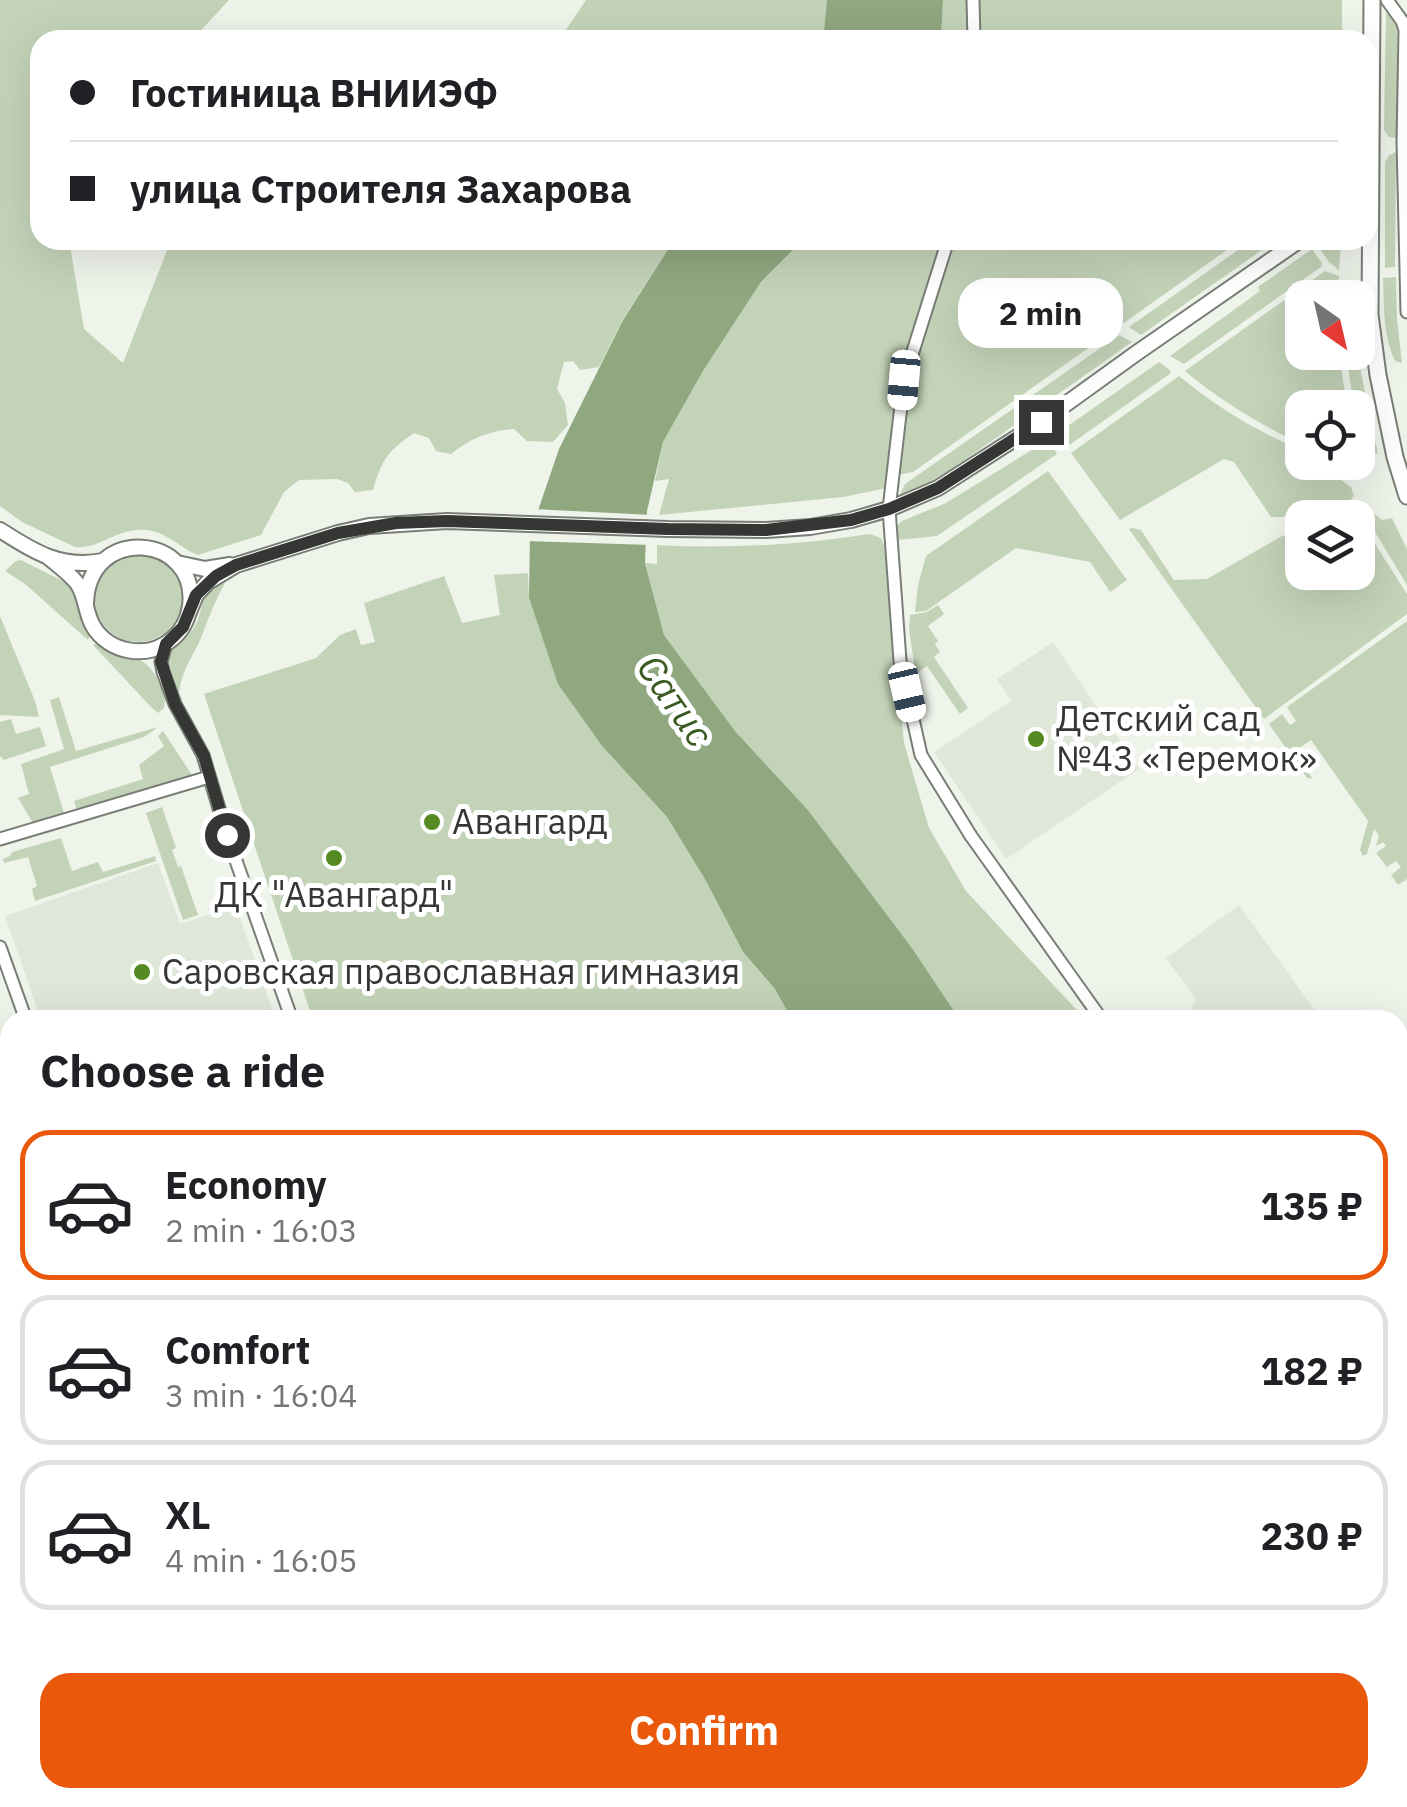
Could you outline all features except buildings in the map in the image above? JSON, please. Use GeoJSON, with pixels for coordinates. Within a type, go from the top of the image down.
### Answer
{"type":"FeatureCollection","features":[{"type":"Feature","properties":{"kind":"main road"},"geometry":{"type":"LineString","coordinates":[[1372,0],[1372,30]]}},
{"type":"Feature","properties":{"kind":"main road"},"geometry":{"type":"LineString","coordinates":[[1369,250],[1370,316],[1378,375],[1407,496]]}},
{"type":"Feature","properties":{"kind":"street"},"geometry":{"type":"LineString","coordinates":[[973,0],[974,30]]}},
{"type":"Feature","properties":{"kind":"street"},"geometry":{"type":"LineString","coordinates":[[1387,0],[1402,20],[1404,30],[1402,142],[1407,312]]}},
{"type":"Feature","properties":{"kind":"street"},"geometry":{"type":"LineString","coordinates":[[945,250],[904,380],[889,509],[898,647],[921,755],[970,836],[1095,1010]]}},
{"type":"Feature","properties":{"kind":"street"},"geometry":{"type":"LineString","coordinates":[[0,530],[48,557],[81,565],[102,561],[121,550],[142,547],[152,548],[184,566],[205,568],[236,565],[369,526],[447,521],[766,530],[851,520],[938,488],[1041,422],[1286,250]]}},
{"type":"Feature","properties":{"kind":"street"},"geometry":{"type":"LineString","coordinates":[[48,557],[78,584],[88,616],[101,636],[122,649],[150,658],[163,672]]}},
{"type":"Feature","properties":{"kind":"street"},"geometry":{"type":"LineString","coordinates":[[171,558],[188,582],[189,612]]}},
{"type":"Feature","properties":{"kind":"street"},"geometry":{"type":"LineString","coordinates":[[86,604],[89,580],[102,561]]}},
{"type":"Feature","properties":{"kind":"street"},"geometry":{"type":"LineString","coordinates":[[134,652],[166,644],[178,633],[196,595],[208,582],[236,565]]}},
{"type":"Feature","properties":{"kind":"street"},"geometry":{"type":"LineString","coordinates":[[166,644],[161,662],[163,672],[175,704],[204,756],[227,835],[288,1010]]}},
{"type":"Feature","properties":{"kind":"street"},"geometry":{"type":"LineString","coordinates":[[0,839],[210,776]]}},
{"type":"Feature","properties":{"kind":"street"},"geometry":{"type":"LineString","coordinates":[[0,947],[22,1010]]}},
{"type":"Feature","properties":{"kind":"shaded area"},"geometry":{"type":"Polygon","coordinates":[[[0,0],[229,0],[201,30],[30,30],[30,250],[71,250],[84,329],[123,363],[167,250],[668,250],[623,319],[599,367],[580,370],[573,361],[564,362],[557,389],[565,403],[568,425],[553,442],[527,441],[514,429],[505,430],[480,436],[451,454],[436,451],[429,438],[414,433],[387,457],[373,490],[355,492],[348,483],[337,479],[299,480],[284,492],[261,535],[198,555],[146,530],[75,547],[22,522],[0,506],[0,0]]]}},
{"type":"Feature","properties":{"kind":"shaded area"},"geometry":{"type":"Polygon","coordinates":[[[586,0],[827,0],[824,30],[566,30],[586,0]]]}},
{"type":"Feature","properties":{"kind":"shaded area"},"geometry":{"type":"Polygon","coordinates":[[[943,0],[1342,0],[1342,30],[942,30],[943,0]]]}},
{"type":"Feature","properties":{"kind":"shaded area"},"geometry":{"type":"Polygon","coordinates":[[[1389,12],[1397,27],[1397,138],[1389,137],[1384,130],[1389,12]]]}},
{"type":"Feature","properties":{"kind":"shaded area"},"geometry":{"type":"Polygon","coordinates":[[[1396,152],[1395,267],[1385,268],[1385,162],[1396,152]]]}},
{"type":"Feature","properties":{"kind":"shaded area"},"geometry":{"type":"Polygon","coordinates":[[[793,250],[1227,250],[913,472],[898,475],[893,484],[843,497],[659,515],[669,479],[655,481],[663,442],[761,282],[793,250]]]}},
{"type":"Feature","properties":{"kind":"shaded area"},"geometry":{"type":"Polygon","coordinates":[[[1238,250],[1262,250],[1141,335],[1129,327],[1238,250]]]}},
{"type":"Feature","properties":{"kind":"shaded area"},"geometry":{"type":"Polygon","coordinates":[[[1311,250],[1322,263],[1303,280],[1285,280],[1285,292],[1184,364],[1170,356],[1260,291],[1258,287],[1311,250]]]}},
{"type":"Feature","properties":{"kind":"shaded area"},"geometry":{"type":"Polygon","coordinates":[[[1321,250],[1340,250],[1339,270],[1321,250]]]}},
{"type":"Feature","properties":{"kind":"shaded area"},"geometry":{"type":"Polygon","coordinates":[[[1325,271],[1339,276],[1339,280],[1312,280],[1325,271]]]}},
{"type":"Feature","properties":{"kind":"shaded area"},"geometry":{"type":"Polygon","coordinates":[[[1396,277],[1402,363],[1395,361],[1391,351],[1384,310],[1383,278],[1396,277]]]}},
{"type":"Feature","properties":{"kind":"shaded area"},"geometry":{"type":"Polygon","coordinates":[[[1285,300],[1285,370],[1342,370],[1344,390],[1285,390],[1285,436],[1241,412],[1185,371],[1285,300]]]}},
{"type":"Feature","properties":{"kind":"shaded area"},"geometry":{"type":"Polygon","coordinates":[[[1119,335],[1132,342],[952,469],[897,501],[905,484],[1119,335]]]}},
{"type":"Feature","properties":{"kind":"shaded area"},"geometry":{"type":"Polygon","coordinates":[[[1159,362],[1171,373],[1068,446],[1065,428],[1159,362]]]}},
{"type":"Feature","properties":{"kind":"shaded area"},"geometry":{"type":"Polygon","coordinates":[[[1349,370],[1361,370],[1365,390],[1351,390],[1349,370]]]}},
{"type":"Feature","properties":{"kind":"shaded area"},"geometry":{"type":"Polygon","coordinates":[[[1179,376],[1238,418],[1285,442],[1285,480],[1341,480],[1351,487],[1354,496],[1350,500],[1285,500],[1285,517],[1271,517],[1234,462],[1224,459],[1120,520],[1071,453],[1179,376]]]}},
{"type":"Feature","properties":{"kind":"shaded area"},"geometry":{"type":"Polygon","coordinates":[[[1043,443],[1051,444],[1057,454],[937,536],[898,540],[897,526],[902,521],[946,503],[1043,443]]]}},
{"type":"Feature","properties":{"kind":"shaded area"},"geometry":{"type":"Polygon","coordinates":[[[1048,471],[1127,580],[1110,592],[1090,562],[1016,548],[926,611],[915,612],[926,556],[1048,471]]]}},
{"type":"Feature","properties":{"kind":"shaded area"},"geometry":{"type":"Polygon","coordinates":[[[1375,514],[1382,520],[1392,518],[1407,549],[1407,585],[1375,532],[1375,514]]]}},
{"type":"Feature","properties":{"kind":"shaded area"},"geometry":{"type":"Polygon","coordinates":[[[1129,529],[1141,530],[1174,580],[1207,579],[1285,535],[1285,590],[1375,590],[1375,544],[1407,594],[1407,614],[1264,719],[1129,529]]]}},
{"type":"Feature","properties":{"kind":"shaded area"},"geometry":{"type":"Polygon","coordinates":[[[870,534],[881,538],[904,743],[929,828],[966,891],[1077,1010],[953,1010],[912,948],[808,810],[735,731],[664,635],[645,563],[657,564],[657,545],[710,547],[870,534]]]}},
{"type":"Feature","properties":{"kind":"shaded area"},"geometry":{"type":"Polygon","coordinates":[[[138,554],[155,557],[169,567],[179,581],[179,615],[169,629],[155,639],[138,642],[121,639],[107,629],[97,615],[94,598],[97,581],[107,567],[121,557],[138,554]]]}},
{"type":"Feature","properties":{"kind":"shaded area"},"geometry":{"type":"Polygon","coordinates":[[[21,560],[67,583],[90,635],[88,640],[5,571],[21,560]]]}},
{"type":"Feature","properties":{"kind":"shaded area","name":"Авангард"},"geometry":{"type":"Polygon","coordinates":[[[528,573],[529,598],[559,684],[602,746],[667,817],[743,952],[775,989],[787,1010],[310,1010],[204,694],[316,658],[340,635],[356,629],[361,645],[375,642],[364,603],[444,576],[462,623],[500,615],[494,575],[528,573]]]}},
{"type":"Feature","properties":{"kind":"shaded area"},"geometry":{"type":"Polygon","coordinates":[[[225,583],[179,693],[168,654],[193,629],[209,592],[225,583]]]}},
{"type":"Feature","properties":{"kind":"shaded area"},"geometry":{"type":"Polygon","coordinates":[[[938,605],[944,614],[928,626],[938,641],[935,644],[940,652],[934,657],[968,708],[960,714],[927,666],[915,670],[910,615],[938,605]]]}},
{"type":"Feature","properties":{"kind":"shaded area"},"geometry":{"type":"Polygon","coordinates":[[[0,616],[35,701],[39,717],[0,715],[0,616]]]}},
{"type":"Feature","properties":{"kind":"shaded area"},"geometry":{"type":"Polygon","coordinates":[[[1407,621],[1407,879],[1398,885],[1391,875],[1401,867],[1396,861],[1387,867],[1376,853],[1386,846],[1383,842],[1376,846],[1379,836],[1374,829],[1363,856],[1360,850],[1368,821],[1311,740],[1293,752],[1313,779],[1307,778],[1269,724],[1282,714],[1290,725],[1296,721],[1287,707],[1407,621]]]}},
{"type":"Feature","properties":{"kind":"shaded area","name":"Детский сад №43 «Теремок»"},"geometry":{"type":"Polygon","coordinates":[[[1053,642],[1139,769],[1006,859],[934,752],[1011,701],[997,679],[1053,642]]]}},
{"type":"Feature","properties":{"kind":"shaded area"},"geometry":{"type":"Polygon","coordinates":[[[97,643],[148,665],[163,691],[164,708],[158,713],[152,708],[93,645],[97,643]]]}},
{"type":"Feature","properties":{"kind":"shaded area"},"geometry":{"type":"Polygon","coordinates":[[[59,697],[76,751],[158,727],[144,737],[50,767],[65,816],[34,825],[18,798],[29,794],[21,764],[64,749],[50,700],[59,697]]]}},
{"type":"Feature","properties":{"kind":"shaded area"},"geometry":{"type":"Polygon","coordinates":[[[11,719],[16,734],[40,727],[46,746],[4,760],[0,756],[0,722],[11,719]]]}},
{"type":"Feature","properties":{"kind":"shaded area"},"geometry":{"type":"Polygon","coordinates":[[[163,731],[194,778],[78,814],[74,801],[143,779],[139,765],[164,746],[158,736],[163,731]]]}},
{"type":"Feature","properties":{"kind":"shaded area"},"geometry":{"type":"Polygon","coordinates":[[[162,807],[176,848],[172,850],[198,915],[183,920],[146,813],[162,807]]]}},
{"type":"Feature","properties":{"kind":"shaded area"},"geometry":{"type":"Polygon","coordinates":[[[61,838],[72,871],[98,862],[103,872],[155,856],[156,861],[35,901],[32,889],[37,886],[28,857],[4,863],[3,859],[12,852],[61,838]]]}},
{"type":"Feature","properties":{"kind":"shaded area","name":"Саровская православная гимназия"},"geometry":{"type":"Polygon","coordinates":[[[158,863],[180,924],[236,906],[272,1010],[38,1010],[5,916],[158,863]]]}},
{"type":"Feature","properties":{"kind":"shaded area"},"geometry":{"type":"Polygon","coordinates":[[[1239,905],[1315,1010],[1190,1010],[1196,1000],[1166,958],[1239,905]]]}},
{"type":"Feature","properties":{"kind":"water"},"geometry":{"type":"Polygon","coordinates":[[[827,0],[943,0],[942,30],[824,30],[827,0]]]}},
{"type":"Feature","properties":{"kind":"water","name":"Сатис"},"geometry":{"type":"Polygon","coordinates":[[[668,250],[793,250],[761,282],[663,442],[647,511],[645,563],[664,635],[735,731],[808,810],[912,948],[953,1010],[787,1010],[775,989],[743,952],[667,817],[602,746],[558,684],[529,598],[530,534],[559,449],[623,320],[668,250]]]}},
{"type":"Feature","properties":{"kind":"pier"},"geometry":{"type":"Polygon","coordinates":[[[533,509],[652,515],[651,545],[525,541],[533,509]]]}},
{"type":"Feature","properties":{"kind":"place","name":"Детский сад №43 «Теремок»"},"geometry":{"type":"Point","coordinates":[1036,739]}},
{"type":"Feature","properties":{"kind":"place","name":"Авангард"},"geometry":{"type":"Point","coordinates":[432,822]}},
{"type":"Feature","properties":{"kind":"place","name":"ДК \"Авангард\""},"geometry":{"type":"Point","coordinates":[334,858]}},
{"type":"Feature","properties":{"kind":"place","name":"Саровская православная гимназия"},"geometry":{"type":"Point","coordinates":[142,972]}},
{"type":"Feature","properties":{"kind":"route"},"geometry":{"type":"LineString","coordinates":[[227,835],[204,756],[175,704],[161,662],[166,644],[183,627],[196,595],[208,582],[236,565],[338,533],[396,523],[766,530],[851,520],[938,488],[1041,422]]}}]}
